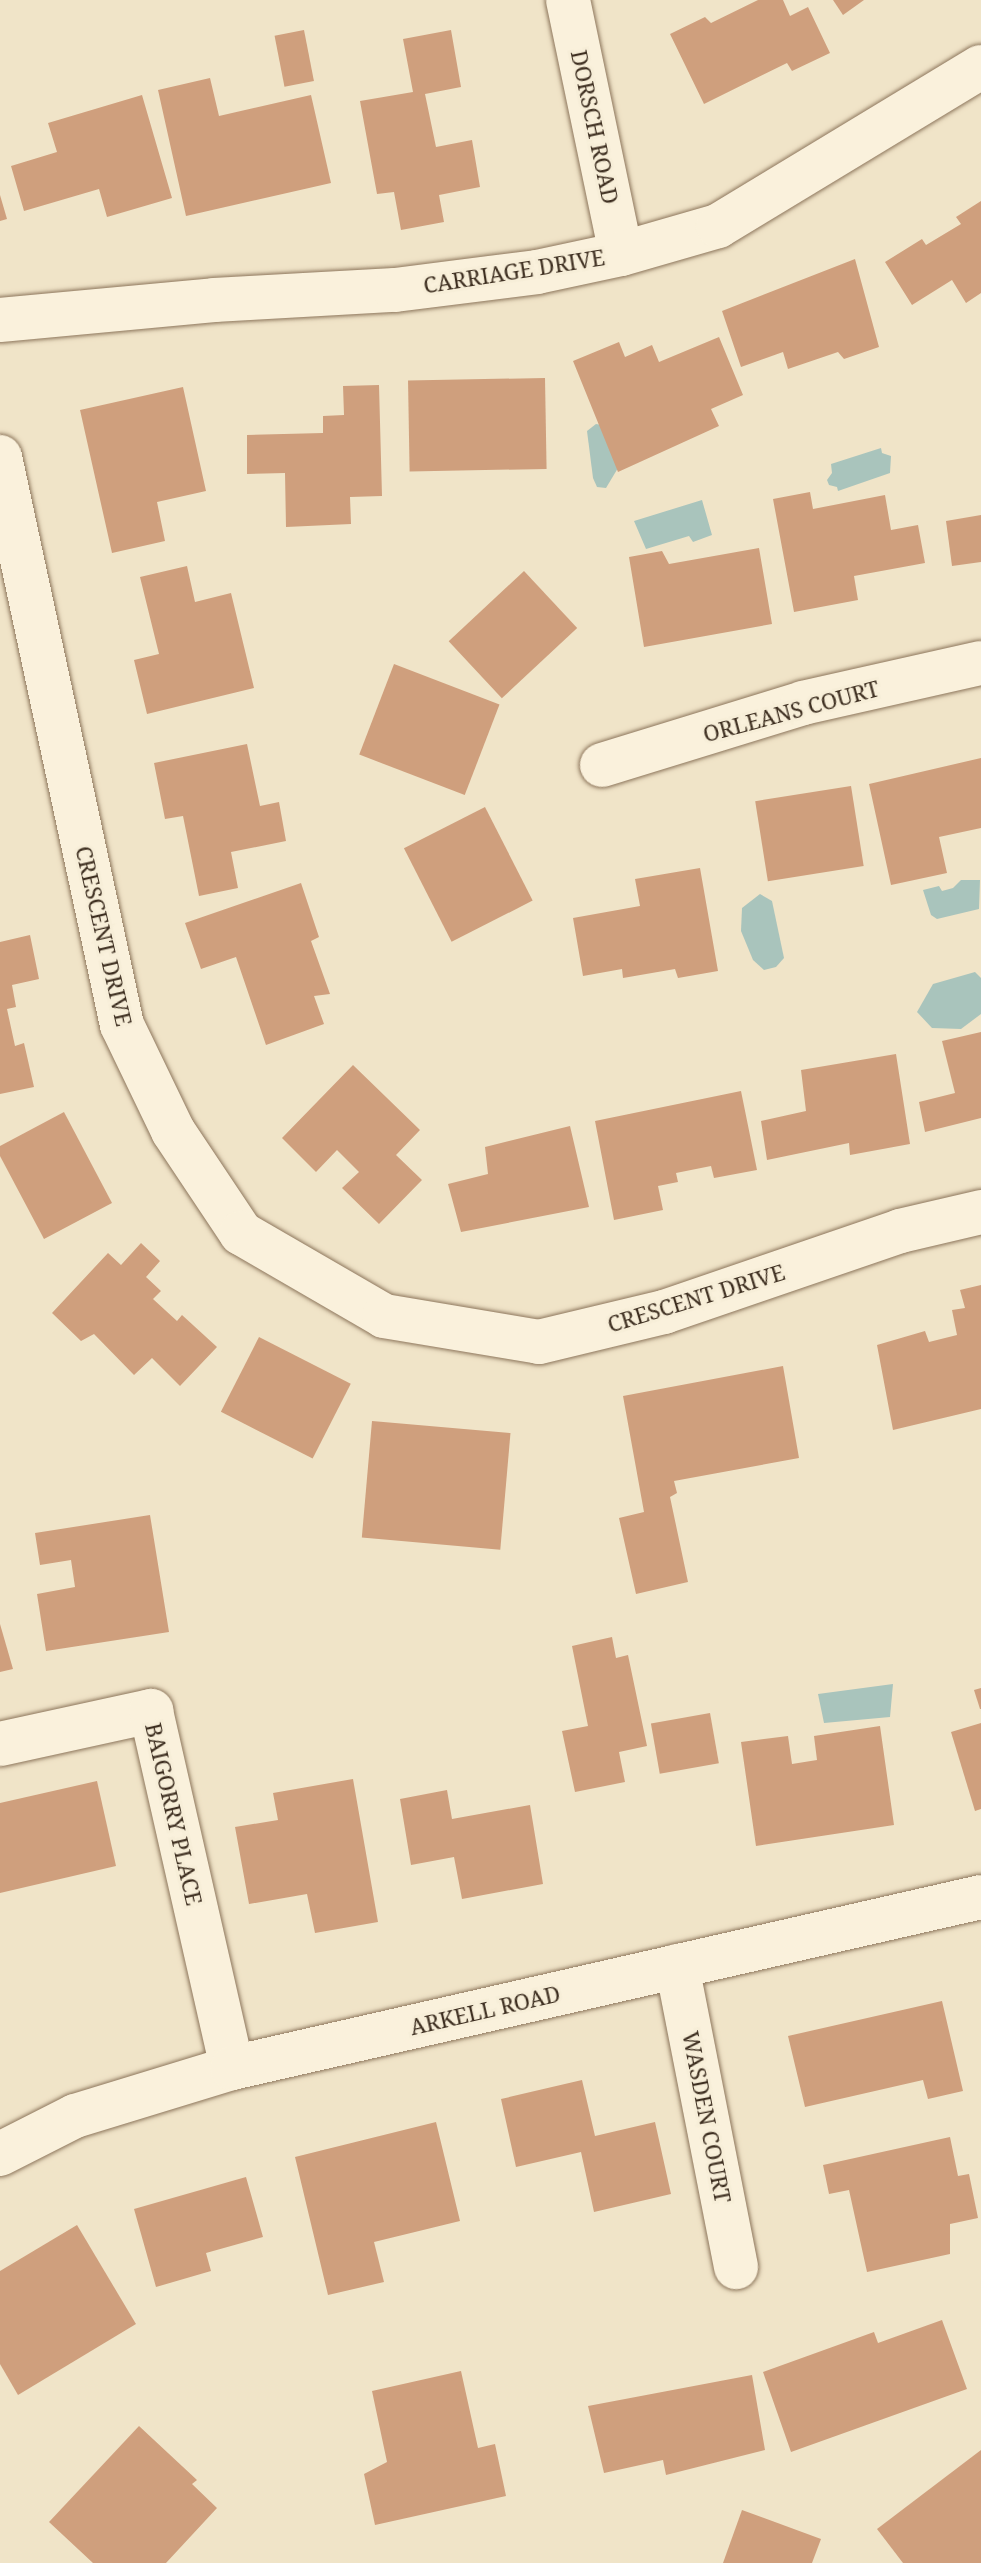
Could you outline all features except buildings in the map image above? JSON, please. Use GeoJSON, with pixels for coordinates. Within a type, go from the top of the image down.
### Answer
{"type":"FeatureCollection","features":[{"type":"Feature","properties":{"kind":"street","name":"DORSCH ROAD"},"geometry":{"type":"LineString","coordinates":[[568,0],[621,254]]}},
{"type":"Feature","properties":{"kind":"street","name":"CARRIAGE DRIVE"},"geometry":{"type":"LineString","coordinates":[[0,320],[214,300],[395,290],[537,272],[621,254],[718,226],[981,67]]}},
{"type":"Feature","properties":{"kind":"street","name":"CRESCENT DRIVE"},"geometry":{"type":"LineString","coordinates":[[0,457],[122,1025],[173,1131],[241,1233],[384,1316],[539,1342],[664,1312],[900,1231],[981,1212]]}},
{"type":"Feature","properties":{"kind":"street","name":"ORLEANS COURT"},"geometry":{"type":"LineString","coordinates":[[602,765],[803,703],[981,663]]}},
{"type":"Feature","properties":{"kind":"street","name":"BAIGORRY PLACE"},"geometry":{"type":"LineString","coordinates":[[0,1744],[151,1711],[232,2068]]}},
{"type":"Feature","properties":{"kind":"street","name":"ARKELL ROAD"},"geometry":{"type":"LineString","coordinates":[[0,2154],[75,2116],[232,2068],[981,1897]]}},
{"type":"Feature","properties":{"kind":"street","name":"WASDEN COURT"},"geometry":{"type":"LineString","coordinates":[[677,1966],[736,2267]]}},
{"type":"Feature","properties":{"kind":"water"},"geometry":{"type":"Polygon","coordinates":[[[596,424],[607,426],[618,468],[606,488],[597,487],[593,478],[587,431],[596,424]]]}},
{"type":"Feature","properties":{"kind":"water"},"geometry":{"type":"Polygon","coordinates":[[[881,448],[882,453],[891,456],[890,473],[838,491],[837,487],[829,485],[827,480],[832,473],[831,464],[881,448]]]}},
{"type":"Feature","properties":{"kind":"water"},"geometry":{"type":"Polygon","coordinates":[[[702,500],[712,535],[693,542],[689,536],[646,549],[634,521],[702,500]]]}},
{"type":"Feature","properties":{"kind":"water"},"geometry":{"type":"Polygon","coordinates":[[[961,880],[980,880],[979,909],[937,919],[931,915],[923,890],[939,886],[942,891],[953,888],[961,880]]]}},
{"type":"Feature","properties":{"kind":"water"},"geometry":{"type":"Polygon","coordinates":[[[760,894],[772,901],[784,958],[776,967],[764,970],[753,960],[741,931],[742,908],[760,894]]]}},
{"type":"Feature","properties":{"kind":"water"},"geometry":{"type":"Polygon","coordinates":[[[975,972],[981,978],[981,1014],[961,1029],[932,1028],[917,1012],[933,984],[975,972]]]}},
{"type":"Feature","properties":{"kind":"water"},"geometry":{"type":"Polygon","coordinates":[[[893,1684],[890,1717],[824,1723],[818,1694],[893,1684]]]}}]}
